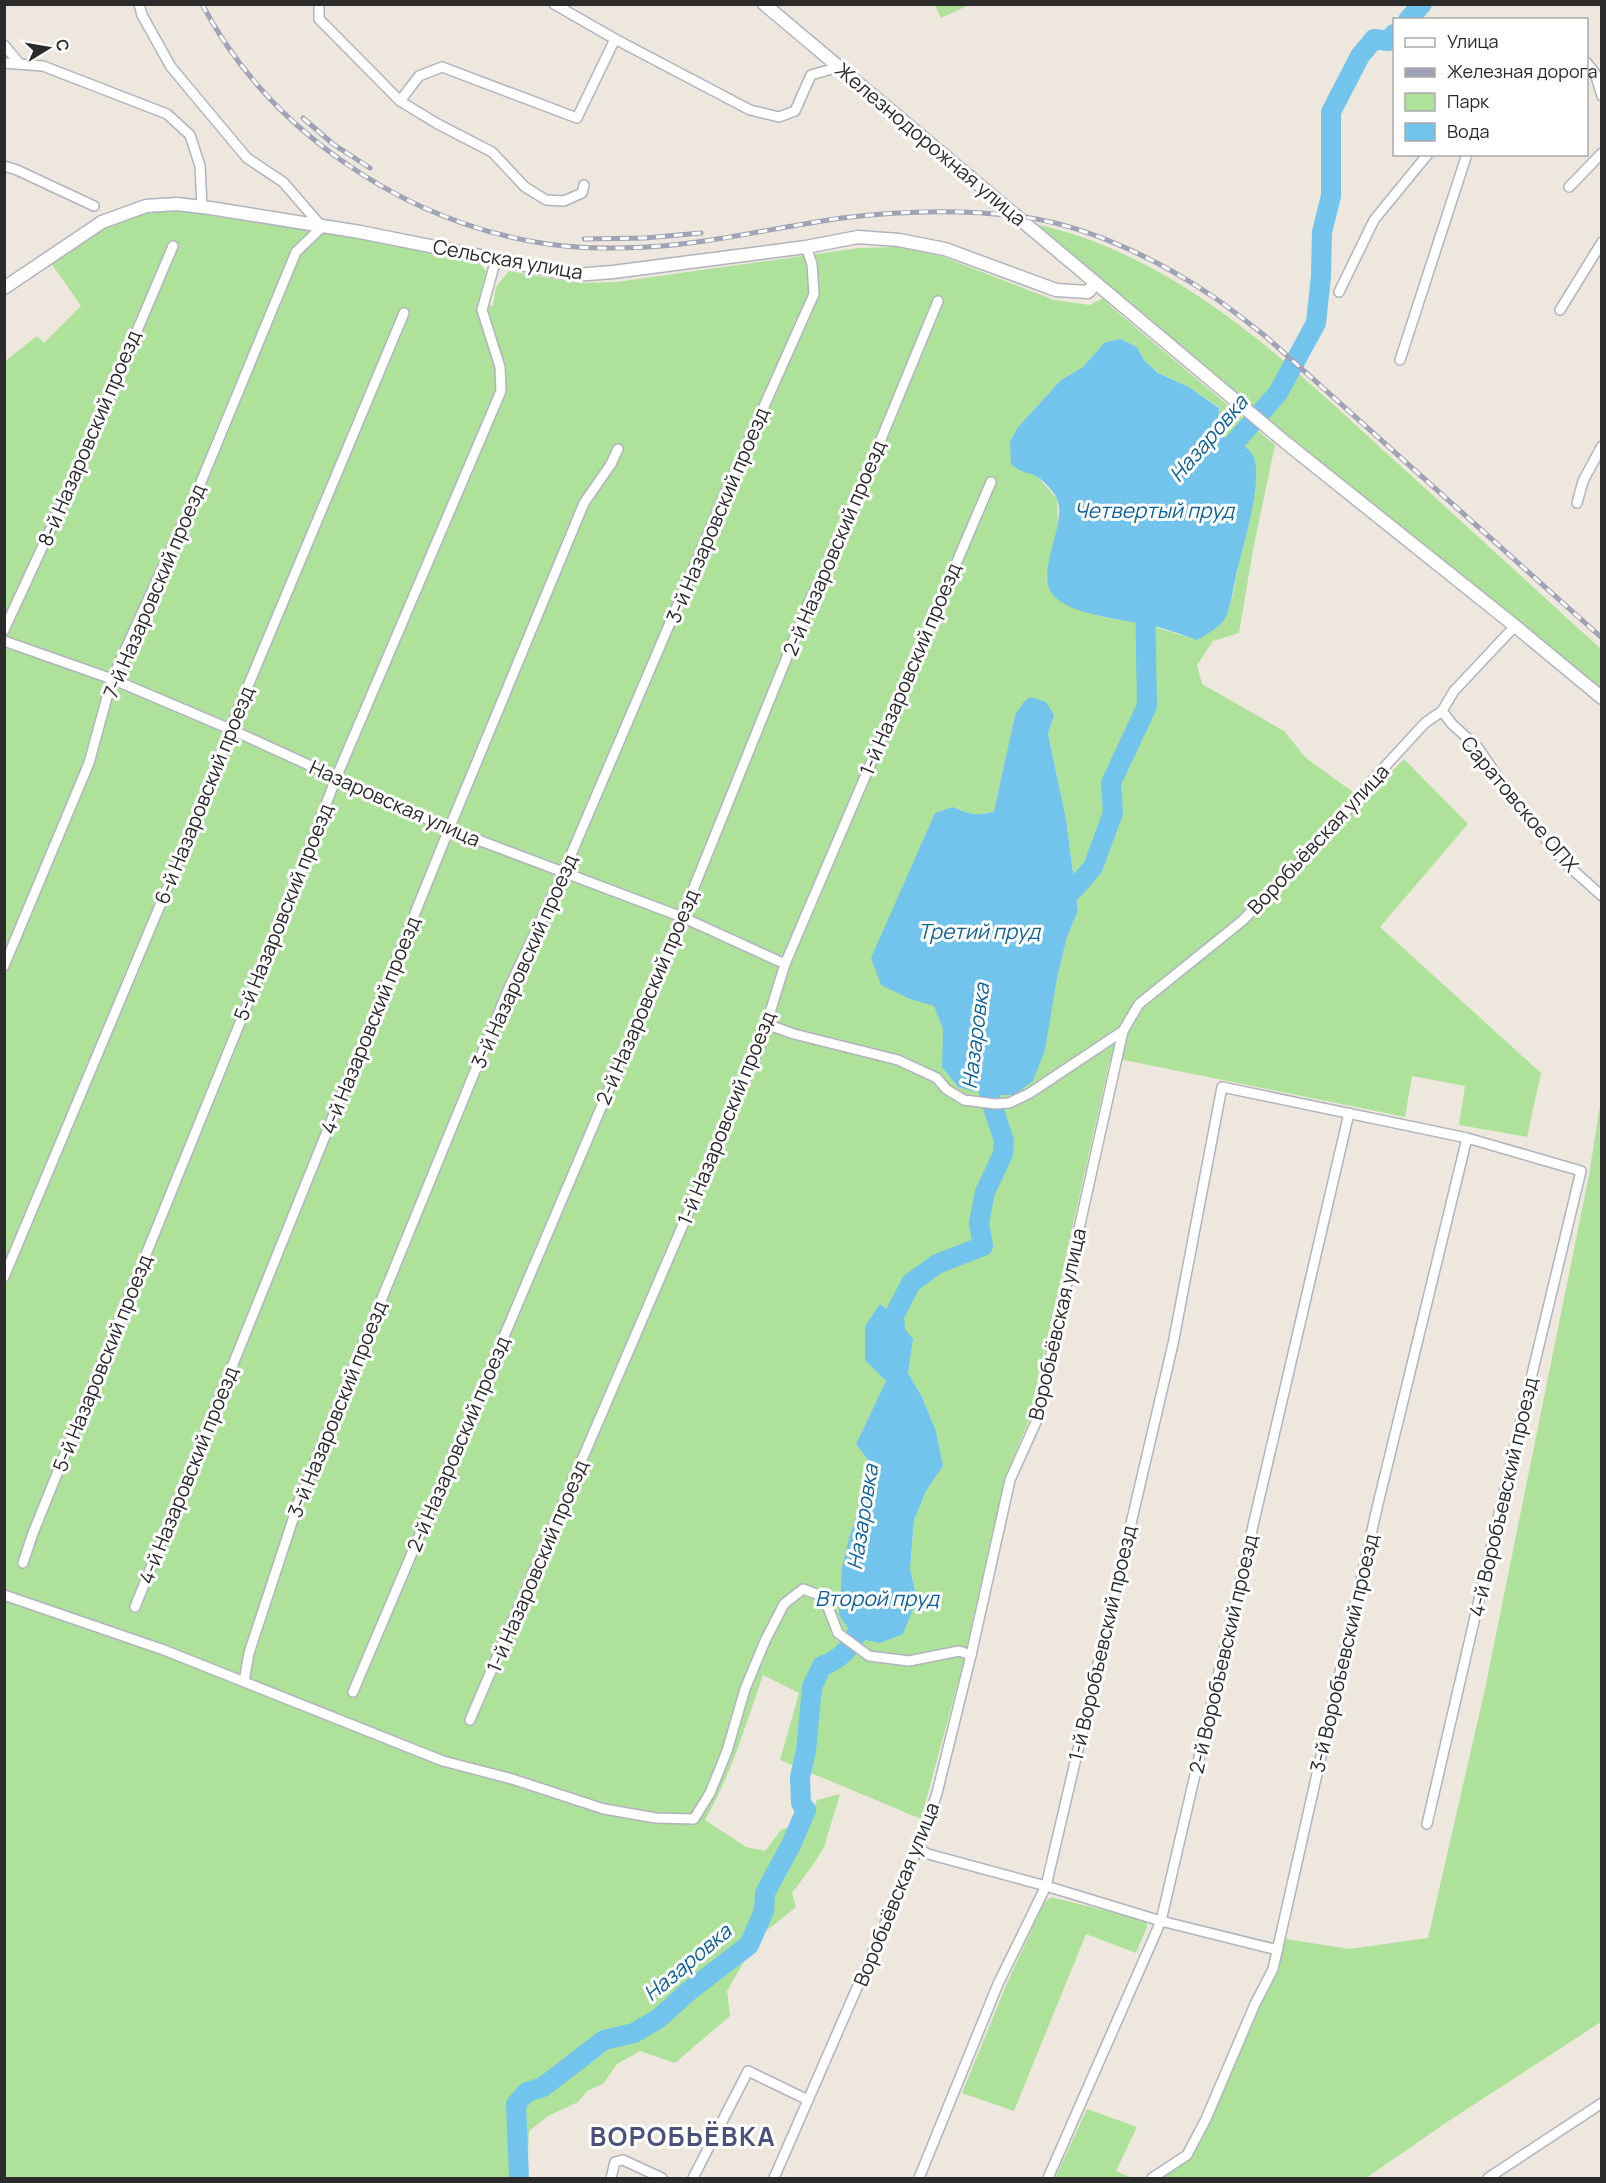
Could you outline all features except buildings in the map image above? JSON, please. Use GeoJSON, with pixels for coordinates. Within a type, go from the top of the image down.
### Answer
{"type":"FeatureCollection","features":[{"type":"Feature","properties":{"kind":"street"},"geometry":{"type":"LineString","coordinates":[[139,4],[142,15],[171,67],[247,158],[283,182],[322,227]]}},
{"type":"Feature","properties":{"kind":"street"},"geometry":{"type":"LineString","coordinates":[[319,4],[319,19],[400,101],[492,152],[525,188],[546,200],[564,201],[582,193],[584,185]]}},
{"type":"Feature","properties":{"kind":"street"},"geometry":{"type":"LineString","coordinates":[[554,4],[750,110],[779,117],[795,111],[811,75],[839,67]]}},
{"type":"Feature","properties":{"kind":"street","name":"Железнодорожная улица"},"geometry":{"type":"LineString","coordinates":[[764,4],[1300,454],[1602,698]]}},
{"type":"Feature","properties":{"kind":"street"},"geometry":{"type":"LineString","coordinates":[[400,101],[418,76],[442,67],[577,118],[615,39]]}},
{"type":"Feature","properties":{"kind":"street"},"geometry":{"type":"LineString","coordinates":[[4,45],[20,64]]}},
{"type":"Feature","properties":{"kind":"street"},"geometry":{"type":"LineString","coordinates":[[4,63],[43,66],[167,114],[190,135],[200,166],[202,207]]}},
{"type":"Feature","properties":{"kind":"street"},"geometry":{"type":"LineString","coordinates":[[1588,64],[1595,73],[1602,96]]}},
{"type":"Feature","properties":{"kind":"street"},"geometry":{"type":"LineString","coordinates":[[1569,187],[1602,153]]}},
{"type":"Feature","properties":{"kind":"street"},"geometry":{"type":"LineString","coordinates":[[1339,292],[1374,220],[1426,156]]}},
{"type":"Feature","properties":{"kind":"street"},"geometry":{"type":"LineString","coordinates":[[1400,360],[1466,156]]}},
{"type":"Feature","properties":{"kind":"street"},"geometry":{"type":"LineString","coordinates":[[4,166],[94,206]]}},
{"type":"Feature","properties":{"kind":"street","name":"Сельская улица"},"geometry":{"type":"LineString","coordinates":[[4,288],[102,222],[146,206],[177,204],[410,241],[575,275],[806,247],[858,237],[899,240],[945,249],[1056,291],[1088,292],[1096,283]]}},
{"type":"Feature","properties":{"kind":"street","name":"7-й Назаровский проезд"},"geometry":{"type":"LineString","coordinates":[[4,966],[89,763],[112,679],[194,499],[296,252],[322,227]]}},
{"type":"Feature","properties":{"kind":"street"},"geometry":{"type":"LineString","coordinates":[[1560,310],[1602,242]]}},
{"type":"Feature","properties":{"kind":"street","name":"8-й Назаровский проезд"},"geometry":{"type":"LineString","coordinates":[[4,630],[77,472],[173,246]]}},
{"type":"Feature","properties":{"kind":"street","name":"3-й Назаровский проезд"},"geometry":{"type":"LineString","coordinates":[[244,1682],[249,1653],[299,1501],[510,988],[564,871],[725,494],[814,294],[812,264],[806,247]]}},
{"type":"Feature","properties":{"kind":"street","name":"5-й Назаровский проезд"},"geometry":{"type":"LineString","coordinates":[[23,1563],[33,1533],[284,914],[336,778],[501,391],[500,367],[482,310],[496,260]]}},
{"type":"Feature","properties":{"kind":"street","name":"2-й Назаровский проезд"},"geometry":{"type":"LineString","coordinates":[[353,1692],[682,917],[812,595],[843,538],[850,512],[938,301]]}},
{"type":"Feature","properties":{"kind":"street","name":"6-й Назаровский проезд"},"geometry":{"type":"LineString","coordinates":[[4,1277],[200,810],[230,729],[404,313]]}},
{"type":"Feature","properties":{"kind":"street"},"geometry":{"type":"LineString","coordinates":[[1577,503],[1583,482],[1602,446]]}},
{"type":"Feature","properties":{"kind":"street","name":"4-й Назаровский проезд"},"geometry":{"type":"LineString","coordinates":[[135,1607],[449,829],[584,503],[611,464],[618,449]]}},
{"type":"Feature","properties":{"kind":"street","name":"1-й Назаровский проезд"},"geometry":{"type":"LineString","coordinates":[[470,1720],[754,1059],[785,964],[991,482]]}},
{"type":"Feature","properties":{"kind":"street","name":"Воробьёвская улица"},"geometry":{"type":"LineString","coordinates":[[774,2178],[918,1848],[937,1792],[971,1655],[1010,1480],[1036,1422],[1123,1030],[1139,1004],[1242,921],[1325,837],[1425,723],[1442,711],[1454,691],[1515,626]]}},
{"type":"Feature","properties":{"kind":"street","name":"Назаровская улица"},"geometry":{"type":"LineString","coordinates":[[4,642],[112,679],[230,729],[449,829],[682,917],[785,964]]}},
{"type":"Feature","properties":{"kind":"street","name":"Саратовское ОПХ"},"geometry":{"type":"LineString","coordinates":[[1442,711],[1452,724],[1478,748],[1509,793],[1564,862],[1602,896]]}},
{"type":"Feature","properties":{"kind":"street"},"geometry":{"type":"LineString","coordinates":[[766,1024],[794,1034],[898,1060],[937,1078],[946,1089],[964,1100],[995,1104],[1009,1103],[1030,1093],[1123,1030]]}},
{"type":"Feature","properties":{"kind":"street","name":"1-й Воробъевский проезд"},"geometry":{"type":"LineString","coordinates":[[919,2178],[998,1984],[1046,1886],[1173,1344],[1222,1087],[1349,1113]]}},
{"type":"Feature","properties":{"kind":"street"},"geometry":{"type":"LineString","coordinates":[[1349,1113],[1467,1138]]}},
{"type":"Feature","properties":{"kind":"street","name":"2-й Воробъевский проезд"},"geometry":{"type":"LineString","coordinates":[[1048,2178],[1161,1921],[1349,1113]]}},
{"type":"Feature","properties":{"kind":"street","name":"4-й Воробъевский проезд"},"geometry":{"type":"LineString","coordinates":[[1427,1824],[1581,1172],[1467,1138]]}},
{"type":"Feature","properties":{"kind":"street","name":"3-й Воробъевский проезд"},"geometry":{"type":"LineString","coordinates":[[1152,2178],[1188,2155],[1206,2119],[1255,2004],[1273,1970],[1377,1508],[1467,1138]]}},
{"type":"Feature","properties":{"kind":"street"},"geometry":{"type":"LineString","coordinates":[[4,1595],[164,1650],[443,1761],[512,1779],[604,1809],[656,1818],[694,1819],[710,1793],[727,1751],[745,1689],[765,1641],[784,1604],[803,1589],[824,1596],[838,1633],[869,1656],[909,1661],[959,1651],[971,1655]]}},
{"type":"Feature","properties":{"kind":"street"},"geometry":{"type":"LineString","coordinates":[[918,1848],[928,1854],[1046,1886],[1161,1921],[1278,1950]]}},
{"type":"Feature","properties":{"kind":"street"},"geometry":{"type":"LineString","coordinates":[[693,2178],[748,2071],[808,2100]]}},
{"type":"Feature","properties":{"kind":"street"},"geometry":{"type":"LineString","coordinates":[[1488,2178],[1602,2103]]}},
{"type":"Feature","properties":{"kind":"street"},"geometry":{"type":"LineString","coordinates":[[611,2178],[615,2162],[623,2160],[662,2178]]}},
{"type":"Feature","properties":{"kind":"green space"},"geometry":{"type":"Polygon","coordinates":[[[935,5],[969,5],[941,18],[935,5]]]}},
{"type":"Feature","properties":{"kind":"green space"},"geometry":{"type":"Polygon","coordinates":[[[177,209],[361,238],[477,261],[486,271],[479,303],[493,306],[496,287],[509,271],[578,283],[617,282],[859,248],[898,247],[941,256],[1054,300],[1090,305],[1103,298],[1275,445],[1253,550],[1239,633],[1213,641],[1197,665],[1202,684],[1284,731],[1306,758],[1364,800],[1404,759],[1468,824],[1380,927],[1541,1073],[1527,1137],[1459,1125],[1465,1086],[1412,1076],[1405,1117],[1124,1060],[1109,1064],[1029,1420],[1005,1478],[964,1660],[921,1819],[780,1760],[799,1693],[763,1675],[730,1767],[705,1820],[746,1847],[765,1851],[781,1830],[808,1821],[817,1800],[840,1794],[824,1847],[792,1893],[796,1907],[761,1935],[743,1963],[727,1991],[730,2016],[675,2063],[640,2051],[617,2064],[603,2084],[587,2091],[578,2102],[548,2116],[529,2131],[527,2178],[5,2178],[4,362],[37,336],[44,343],[81,306],[51,263],[109,225],[140,213],[177,209]],[[1121,339],[1105,342],[1083,367],[1061,380],[1018,427],[1039,478],[1057,499],[1058,524],[1046,578],[1073,607],[1102,617],[1146,624],[1197,640],[1225,618],[1233,595],[1239,562],[1235,439],[1220,436],[1219,407],[1189,387],[1159,373],[1144,360],[1137,347],[1121,339]],[[1015,715],[994,811],[973,814],[953,807],[871,958],[910,999],[934,1005],[943,1029],[943,1067],[1057,978],[1067,937],[1078,911],[1066,819],[1048,734],[1054,715],[1015,715]],[[913,1339],[886,1381],[856,1444],[872,1465],[850,1535],[917,1599],[910,1569],[914,1520],[926,1491],[943,1466],[936,1431],[922,1397],[908,1373],[913,1339]]]}},
{"type":"Feature","properties":{"kind":"green space"},"geometry":{"type":"Polygon","coordinates":[[[1031,223],[1084,238],[1135,259],[1228,316],[1271,350],[1601,649],[1601,690],[1325,466],[1031,223]]]}},
{"type":"Feature","properties":{"kind":"green space"},"geometry":{"type":"Polygon","coordinates":[[[1601,1099],[1601,2022],[1450,2120],[1366,2178],[1152,2178],[1187,2155],[1255,2004],[1280,1938],[1349,1949],[1428,1938],[1485,1689],[1589,1175],[1601,1099]]]}},
{"type":"Feature","properties":{"kind":"green space"},"geometry":{"type":"Polygon","coordinates":[[[1051,1897],[1147,1921],[1147,1927],[1136,1953],[1086,1934],[1014,2111],[962,2093],[1008,1981],[1044,1903],[1051,1897]]]}},
{"type":"Feature","properties":{"kind":"green space"},"geometry":{"type":"Polygon","coordinates":[[[1087,2109],[1137,2127],[1116,2171],[1132,2178],[1055,2178],[1087,2109]]]}},
{"type":"Feature","properties":{"kind":"water","name":"Четвертый пруд"},"geometry":{"type":"Polygon","coordinates":[[[1121,339],[1137,347],[1144,360],[1158,373],[1189,387],[1219,408],[1220,436],[1242,444],[1252,454],[1256,464],[1251,514],[1228,612],[1221,624],[1197,640],[1158,627],[1084,612],[1054,596],[1049,587],[1047,575],[1058,522],[1057,499],[1041,480],[1011,464],[1010,442],[1018,427],[1061,380],[1083,367],[1105,342],[1121,339]]]}},
{"type":"Feature","properties":{"kind":"water","name":"Третий пруд"},"geometry":{"type":"Polygon","coordinates":[[[1030,697],[1046,702],[1054,715],[1048,734],[1066,819],[1078,911],[1067,937],[1057,978],[1045,1050],[1033,1081],[1014,1095],[989,1095],[958,1087],[942,1067],[943,1029],[934,1006],[910,999],[881,985],[871,958],[935,813],[953,807],[974,814],[994,811],[1015,715],[1030,697]]]}},
{"type":"Feature","properties":{"kind":"water","name":"Второй пруд"},"geometry":{"type":"Polygon","coordinates":[[[880,1304],[894,1316],[913,1339],[908,1373],[922,1397],[936,1431],[943,1466],[926,1491],[914,1520],[910,1569],[917,1599],[903,1634],[880,1643],[855,1638],[839,1615],[842,1567],[872,1465],[856,1444],[886,1381],[865,1360],[865,1326],[880,1304]]]}},
{"type":"Feature","properties":{"kind":"waterway","name":"Назаровка"},"geometry":{"type":"LineString","coordinates":[[1410,18],[1422,4]]}},
{"type":"Feature","properties":{"kind":"waterway","name":"Назаровка"},"geometry":{"type":"LineString","coordinates":[[1220,459],[1278,393],[1316,323],[1321,276],[1322,232],[1331,196],[1331,112],[1360,56],[1374,39],[1388,41],[1393,35]]}},
{"type":"Feature","properties":{"kind":"waterway","name":"Назаровка"},"geometry":{"type":"LineString","coordinates":[[1058,904],[1093,867],[1113,813],[1111,783],[1147,706],[1145,599]]}},
{"type":"Feature","properties":{"kind":"waterway","name":"Назаровка"},"geometry":{"type":"LineString","coordinates":[[896,1341],[894,1316],[911,1283],[937,1264],[983,1246],[979,1223],[985,1192],[1003,1154],[1004,1141],[989,1095],[992,1070]]}},
{"type":"Feature","properties":{"kind":"waterway","name":"Назаровка"},"geometry":{"type":"LineString","coordinates":[[519,2178],[516,2104],[527,2092],[543,2087],[604,2040],[634,2033],[658,2019],[689,1991],[749,1945],[764,1911],[765,1893],[791,1845],[806,1810],[801,1803],[800,1777],[806,1751],[812,1687],[822,1666],[847,1650],[861,1623]]}},
{"type":"Feature","properties":{"kind":"railway"},"geometry":{"type":"LineString","coordinates":[[202,4],[229,49],[262,90],[300,127],[342,161],[387,189],[434,212],[484,230],[563,246],[634,248],[697,242],[842,218],[907,212],[950,212],[993,214],[1040,220],[1066,226],[1118,244],[1190,282],[1264,335],[1602,638]]}},
{"type":"Feature","properties":{"kind":"railway"},"geometry":{"type":"LineString","coordinates":[[303,118],[333,144],[370,168]]}},
{"type":"Feature","properties":{"kind":"railway"},"geometry":{"type":"LineString","coordinates":[[584,239],[645,238],[701,233]]}},
{"type":"Feature","properties":{"kind":"district","name":"ВОРОБЬЁВКА"},"geometry":{"type":"Point","coordinates":[683,2136]}}]}
